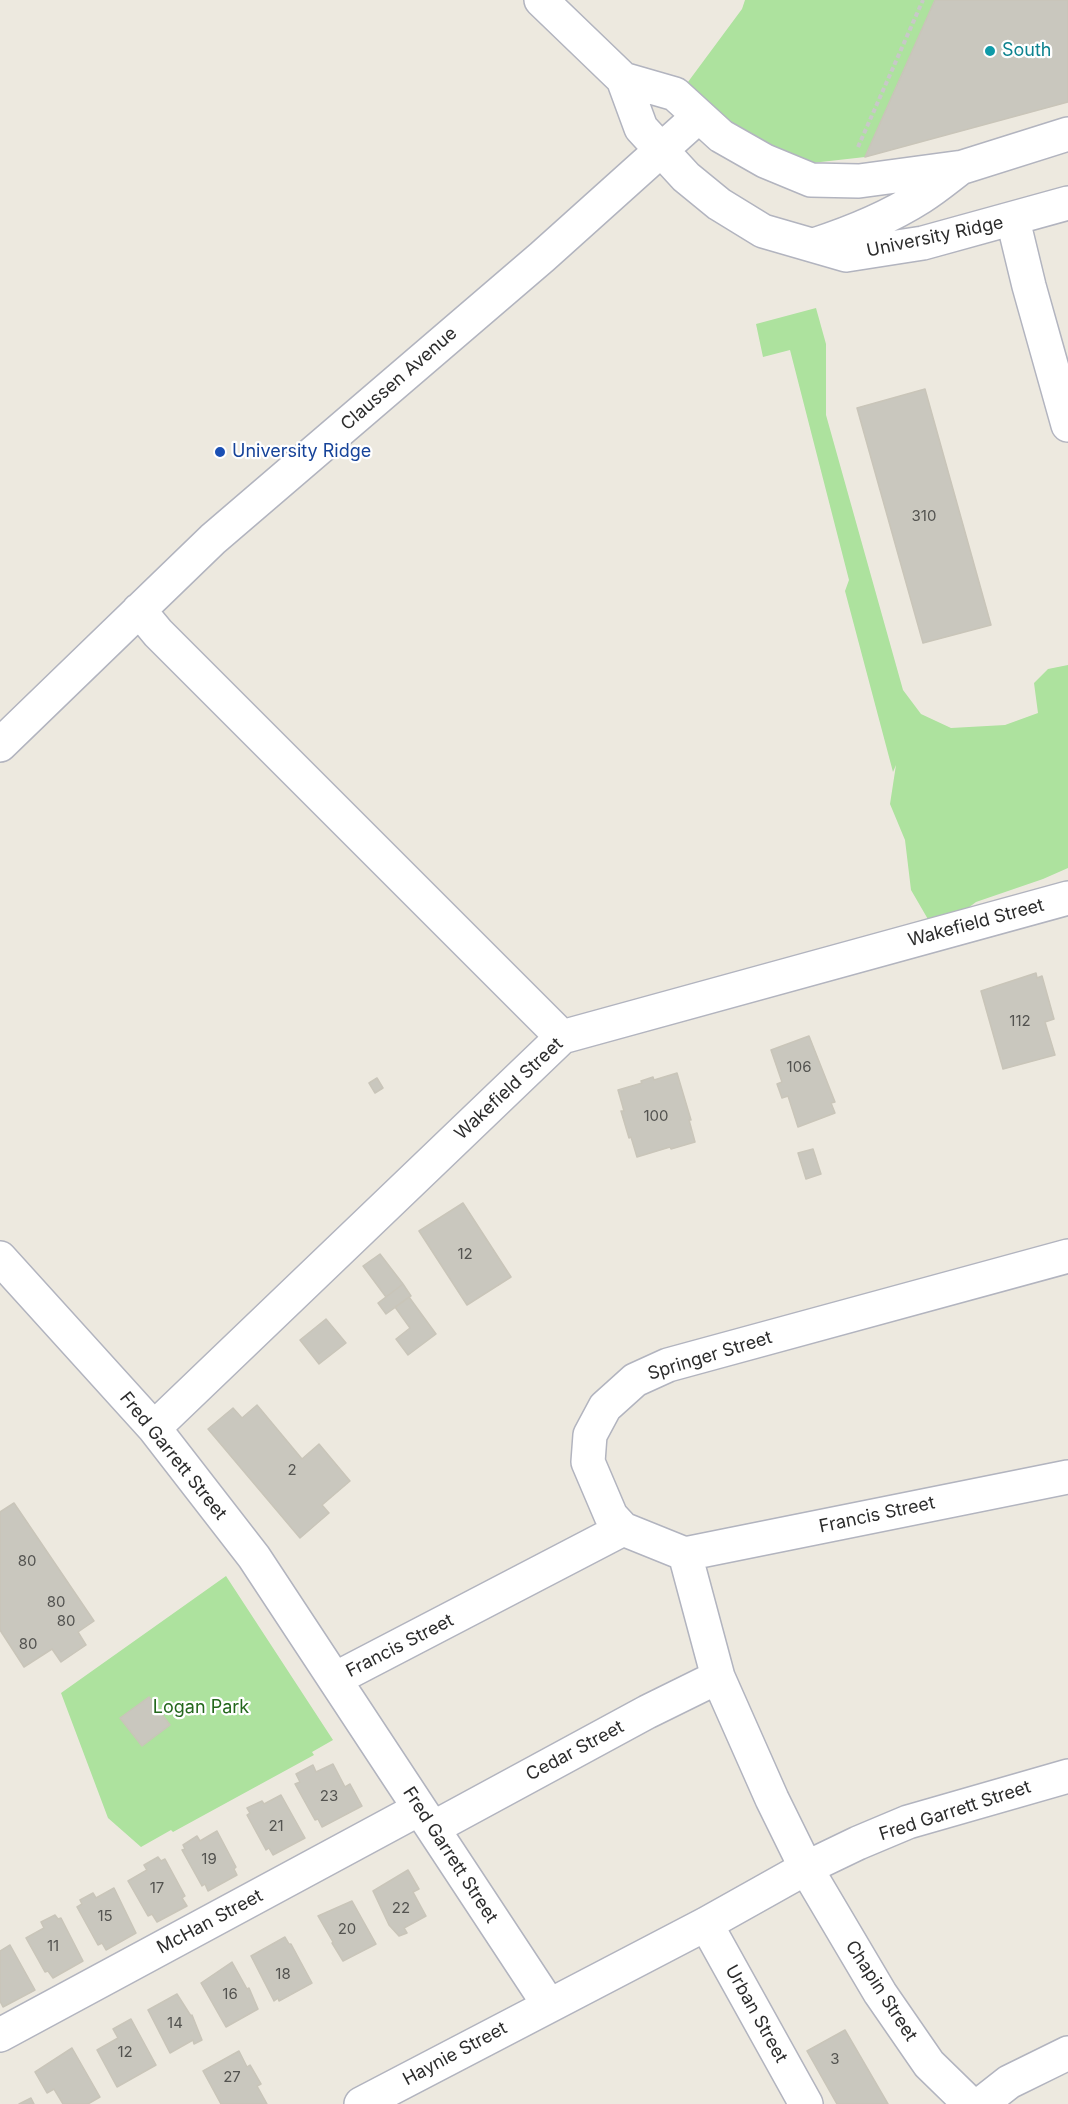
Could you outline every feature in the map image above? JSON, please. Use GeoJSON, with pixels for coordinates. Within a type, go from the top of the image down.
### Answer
{"type":"FeatureCollection","features":[{"type":"Feature","properties":{"kind":"street","name":"University Ridge"},"geometry":{"type":"LineString","coordinates":[[541,0],[623,80],[641,128],[686,177],[719,204],[763,231],[846,255],[923,243],[1068,203]]}},
{"type":"Feature","properties":{"kind":"street","name":"University Ridge"},"geometry":{"type":"LineString","coordinates":[[623,80],[675,94],[721,136],[756,156],[811,180],[859,181],[963,167],[1068,134]]}},
{"type":"Feature","properties":{"kind":"street","name":"Claussen Avenue"},"geometry":{"type":"LineString","coordinates":[[0,745],[213,539],[542,257],[699,116]]}},
{"type":"Feature","properties":{"kind":"street"},"geometry":{"type":"LineString","coordinates":[[809,246],[872,223],[921,197],[963,167]]}},
{"type":"Feature","properties":{"kind":"street"},"geometry":{"type":"LineString","coordinates":[[1012,219],[1068,425]]}},
{"type":"Feature","properties":{"kind":"street"},"geometry":{"type":"LineString","coordinates":[[139,610],[158,633],[562,1037]]}},
{"type":"Feature","properties":{"kind":"street","name":"Wakefield Street"},"geometry":{"type":"LineString","coordinates":[[154,1428],[562,1037],[1068,898]]}},
{"type":"Feature","properties":{"kind":"street","name":"Springer Street"},"geometry":{"type":"LineString","coordinates":[[623,1529],[610,1516],[588,1462],[589,1444],[590,1435],[605,1407],[634,1380],[668,1365],[1068,1256]]}},
{"type":"Feature","properties":{"kind":"street","name":"Fred Garrett Street"},"geometry":{"type":"LineString","coordinates":[[0,1258],[154,1428],[254,1557],[549,2004],[706,1924],[806,1868],[858,1843],[908,1822],[1068,1776]]}},
{"type":"Feature","properties":{"kind":"street","name":"Francis Street"},"geometry":{"type":"LineString","coordinates":[[685,1554],[1068,1477]]}},
{"type":"Feature","properties":{"kind":"street"},"geometry":{"type":"LineString","coordinates":[[623,1529],[685,1554],[718,1677],[772,1799],[806,1868]]}},
{"type":"Feature","properties":{"kind":"street","name":"Francis Street"},"geometry":{"type":"LineString","coordinates":[[335,1679],[623,1529]]}},
{"type":"Feature","properties":{"kind":"street","name":"Cedar Street"},"geometry":{"type":"LineString","coordinates":[[426,1819],[718,1677]]}},
{"type":"Feature","properties":{"kind":"street","name":"McHan Street"},"geometry":{"type":"LineString","coordinates":[[0,2035],[426,1819]]}},
{"type":"Feature","properties":{"kind":"street","name":"Chapin Street"},"geometry":{"type":"LineString","coordinates":[[806,1868],[880,1994],[929,2064],[970,2104]]}},
{"type":"Feature","properties":{"kind":"street","name":"Urban Street"},"geometry":{"type":"LineString","coordinates":[[706,1924],[806,2104]]}},
{"type":"Feature","properties":{"kind":"street","name":"Haynie Street"},"geometry":{"type":"LineString","coordinates":[[361,2104],[549,2004]]}},
{"type":"Feature","properties":{"kind":"street"},"geometry":{"type":"LineString","coordinates":[[981,2104],[1009,2082],[1068,2053]]}},
{"type":"Feature","properties":{"kind":"path"},"geometry":{"type":"LineString","coordinates":[[857,148],[923,0]]}},
{"type":"Feature","properties":{"kind":"green space"},"geometry":{"type":"Polygon","coordinates":[[[745,0],[935,0],[865,157],[794,165],[737,131],[685,86],[742,9],[745,0]]]}},
{"type":"Feature","properties":{"kind":"green space"},"geometry":{"type":"Polygon","coordinates":[[[816,308],[826,344],[826,415],[903,690],[921,714],[951,728],[1005,725],[1038,713],[1034,683],[1048,669],[1068,665],[1068,868],[976,902],[960,914],[929,921],[911,890],[905,840],[890,804],[896,765],[893,772],[845,591],[849,580],[790,350],[763,357],[756,324],[816,308]]]}},
{"type":"Feature","properties":{"kind":"green space","name":"Logan Park"},"geometry":{"type":"Polygon","coordinates":[[[226,1576],[333,1740],[312,1752],[314,1755],[141,1847],[108,1818],[61,1693],[226,1576]]]}},
{"type":"Feature","properties":{"kind":"building","name":"South"},"geometry":{"type":"Polygon","coordinates":[[[935,0],[1068,0],[1068,102],[865,157],[935,0]]]}},
{"type":"Feature","properties":{"kind":"building"},"geometry":{"type":"Polygon","coordinates":[[[925,389],[991,625],[923,643],[857,408],[925,389]]]}},
{"type":"Feature","properties":{"kind":"building"},"geometry":{"type":"Polygon","coordinates":[[[1036,973],[1037,978],[1042,976],[1054,1019],[1045,1022],[1055,1055],[1003,1069],[981,991],[1036,973]]]}},
{"type":"Feature","properties":{"kind":"building"},"geometry":{"type":"Polygon","coordinates":[[[809,1036],[835,1102],[831,1103],[835,1113],[798,1127],[788,1096],[782,1098],[777,1084],[782,1082],[771,1050],[809,1036]]]}},
{"type":"Feature","properties":{"kind":"building"},"geometry":{"type":"Polygon","coordinates":[[[677,1073],[695,1142],[637,1157],[621,1111],[624,1111],[618,1090],[653,1077],[654,1080],[677,1073]]]}},
{"type":"Feature","properties":{"kind":"building"},"geometry":{"type":"Polygon","coordinates":[[[377,1078],[383,1088],[375,1093],[369,1083],[377,1078]]]}},
{"type":"Feature","properties":{"kind":"building"},"geometry":{"type":"Polygon","coordinates":[[[813,1149],[821,1174],[806,1179],[798,1153],[813,1149]]]}},
{"type":"Feature","properties":{"kind":"building"},"geometry":{"type":"Polygon","coordinates":[[[463,1203],[511,1277],[467,1305],[419,1231],[463,1203]]]}},
{"type":"Feature","properties":{"kind":"building"},"geometry":{"type":"Polygon","coordinates":[[[380,1254],[403,1284],[386,1297],[363,1266],[380,1254]]]}},
{"type":"Feature","properties":{"kind":"building"},"geometry":{"type":"Polygon","coordinates":[[[403,1284],[411,1296],[386,1314],[378,1303],[403,1284]]]}},
{"type":"Feature","properties":{"kind":"building"},"geometry":{"type":"Polygon","coordinates":[[[409,1297],[436,1334],[408,1355],[396,1339],[410,1328],[395,1307],[409,1297]]]}},
{"type":"Feature","properties":{"kind":"building"},"geometry":{"type":"Polygon","coordinates":[[[326,1319],[346,1343],[319,1364],[300,1340],[326,1319]]]}},
{"type":"Feature","properties":{"kind":"building"},"geometry":{"type":"Polygon","coordinates":[[[257,1405],[302,1459],[319,1444],[350,1481],[322,1505],[329,1513],[300,1538],[208,1429],[233,1408],[242,1418],[257,1405]]]}},
{"type":"Feature","properties":{"kind":"building"},"geometry":{"type":"Polygon","coordinates":[[[14,1503],[94,1621],[78,1632],[86,1645],[61,1662],[52,1649],[24,1667],[0,1630],[0,1512],[14,1503]]]}},
{"type":"Feature","properties":{"kind":"building"},"geometry":{"type":"Polygon","coordinates":[[[149,1697],[170,1725],[142,1746],[120,1718],[149,1697]]]}},
{"type":"Feature","properties":{"kind":"building"},"geometry":{"type":"Polygon","coordinates":[[[333,1764],[345,1787],[350,1784],[362,1806],[322,1827],[318,1819],[315,1820],[295,1784],[300,1782],[296,1774],[313,1765],[316,1772],[333,1764]]]}},
{"type":"Feature","properties":{"kind":"building"},"geometry":{"type":"Polygon","coordinates":[[[281,1795],[305,1838],[273,1855],[269,1848],[266,1850],[247,1815],[250,1813],[247,1808],[262,1801],[264,1804],[281,1795]]]}},
{"type":"Feature","properties":{"kind":"building"},"geometry":{"type":"Polygon","coordinates":[[[217,1831],[236,1867],[234,1869],[237,1875],[208,1891],[205,1884],[202,1886],[182,1850],[185,1849],[183,1845],[197,1836],[200,1841],[217,1831]]]}},
{"type":"Feature","properties":{"kind":"building"},"geometry":{"type":"Polygon","coordinates":[[[158,1857],[161,1861],[165,1859],[185,1896],[182,1898],[187,1906],[157,1922],[152,1914],[148,1916],[128,1881],[147,1870],[144,1865],[158,1857]]]}},
{"type":"Feature","properties":{"kind":"building"},"geometry":{"type":"Polygon","coordinates":[[[408,1870],[419,1889],[413,1892],[426,1916],[404,1928],[407,1933],[399,1936],[389,1925],[373,1891],[408,1870]]]}},
{"type":"Feature","properties":{"kind":"building"},"geometry":{"type":"Polygon","coordinates":[[[114,1888],[136,1933],[106,1950],[102,1943],[98,1945],[77,1907],[82,1904],[80,1900],[93,1893],[96,1898],[114,1888]]]}},
{"type":"Feature","properties":{"kind":"building"},"geometry":{"type":"Polygon","coordinates":[[[352,1901],[376,1944],[343,1961],[318,1916],[352,1901]]]}},
{"type":"Feature","properties":{"kind":"building"},"geometry":{"type":"Polygon","coordinates":[[[55,1915],[58,1919],[61,1918],[83,1961],[53,1978],[48,1971],[45,1972],[26,1938],[44,1928],[41,1922],[55,1915]]]}},
{"type":"Feature","properties":{"kind":"building"},"geometry":{"type":"Polygon","coordinates":[[[285,1937],[312,1983],[279,2001],[278,1998],[274,2001],[251,1956],[285,1937]]]}},
{"type":"Feature","properties":{"kind":"building"},"geometry":{"type":"Polygon","coordinates":[[[10,1945],[35,1990],[3,2007],[0,2001],[0,1951],[10,1945]]]}},
{"type":"Feature","properties":{"kind":"building"},"geometry":{"type":"Polygon","coordinates":[[[232,1962],[247,1989],[249,1988],[258,2009],[226,2027],[201,1983],[232,1962]]]}},
{"type":"Feature","properties":{"kind":"building"},"geometry":{"type":"Polygon","coordinates":[[[177,1994],[192,2015],[202,2040],[194,2044],[193,2040],[170,2053],[148,2010],[177,1994]]]}},
{"type":"Feature","properties":{"kind":"building"},"geometry":{"type":"Polygon","coordinates":[[[131,2019],[156,2065],[117,2087],[97,2050],[118,2038],[113,2029],[131,2019]]]}},
{"type":"Feature","properties":{"kind":"building"},"geometry":{"type":"Polygon","coordinates":[[[845,2030],[888,2104],[837,2104],[807,2051],[845,2030]]]}},
{"type":"Feature","properties":{"kind":"building"},"geometry":{"type":"Polygon","coordinates":[[[72,2048],[100,2097],[88,2104],[63,2104],[54,2089],[47,2093],[35,2072],[72,2048]]]}},
{"type":"Feature","properties":{"kind":"building"},"geometry":{"type":"Polygon","coordinates":[[[239,2051],[247,2067],[250,2065],[261,2084],[257,2086],[267,2104],[221,2104],[203,2071],[239,2051]]]}},
{"type":"Feature","properties":{"kind":"building"},"geometry":{"type":"Polygon","coordinates":[[[31,2098],[34,2104],[19,2104],[31,2098]]]}},
{"type":"Feature","properties":{"kind":"place","name":"South"},"geometry":{"type":"Point","coordinates":[990,51]}},
{"type":"Feature","properties":{"kind":"place","name":"University Ridge"},"geometry":{"type":"Point","coordinates":[220,452]}}]}
